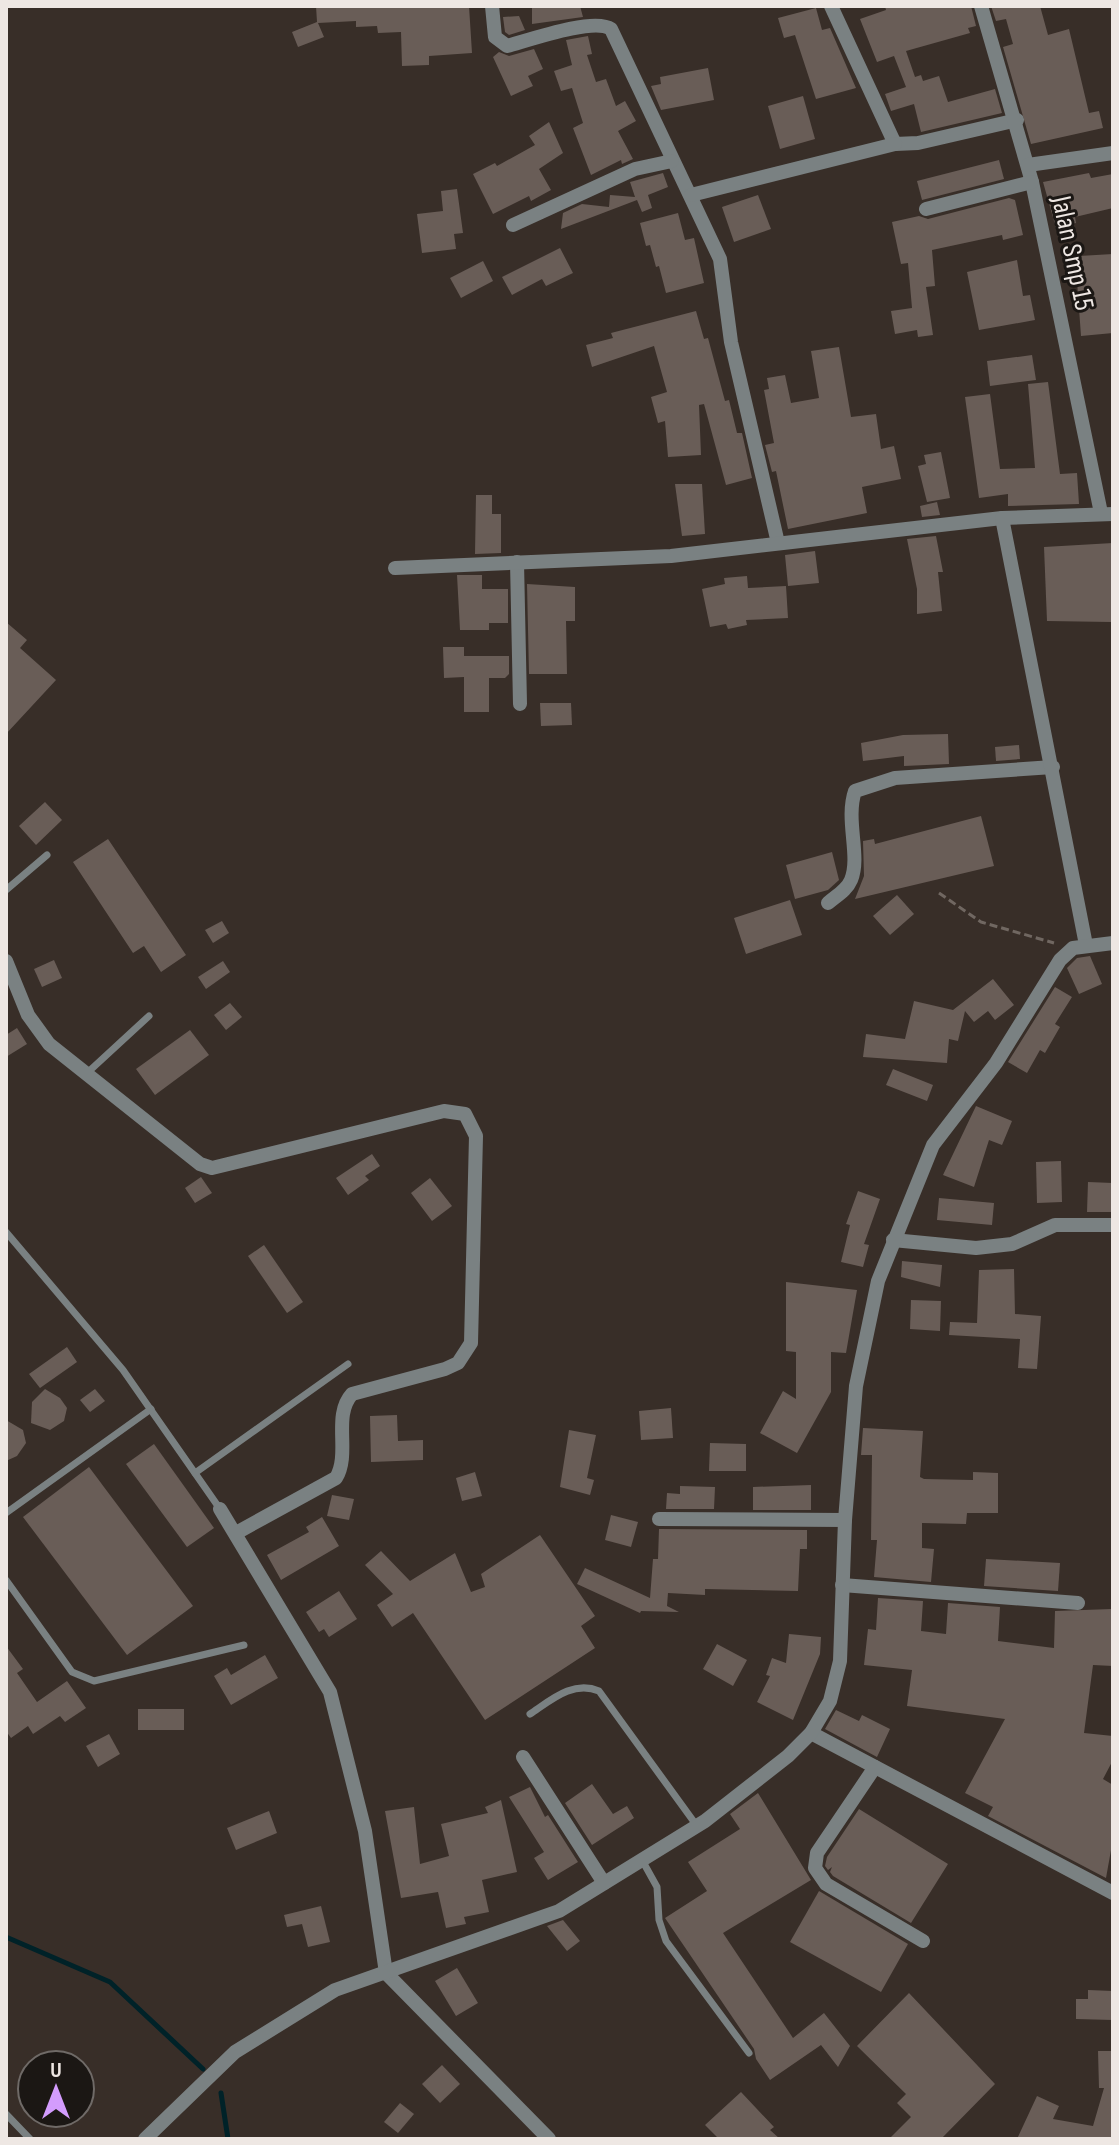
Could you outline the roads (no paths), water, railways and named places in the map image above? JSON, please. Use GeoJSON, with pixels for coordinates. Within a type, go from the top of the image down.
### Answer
{"type":"FeatureCollection","features":[{"type":"Feature","properties":{"kind":"street"},"geometry":{"type":"LineString","coordinates":[[492,6],[495,37],[507,46],[581,27],[601,24],[611,29],[720,259],[731,342],[778,543]]}},
{"type":"Feature","properties":{"kind":"street"},"geometry":{"type":"LineString","coordinates":[[831,6],[895,144]]}},
{"type":"Feature","properties":{"kind":"street","name":"Jalan Smp 15"},"geometry":{"type":"LineString","coordinates":[[981,6],[1017,120],[1107,514]]}},
{"type":"Feature","properties":{"kind":"street"},"geometry":{"type":"LineString","coordinates":[[691,195],[895,144],[918,143],[1017,120]]}},
{"type":"Feature","properties":{"kind":"street"},"geometry":{"type":"LineString","coordinates":[[1028,165],[1113,153]]}},
{"type":"Feature","properties":{"kind":"street"},"geometry":{"type":"LineString","coordinates":[[513,225],[635,169],[672,161]]}},
{"type":"Feature","properties":{"kind":"street"},"geometry":{"type":"LineString","coordinates":[[926,209],[1032,182]]}},
{"type":"Feature","properties":{"kind":"street"},"geometry":{"type":"LineString","coordinates":[[395,568],[671,556],[1002,518],[1107,514]]}},
{"type":"Feature","properties":{"kind":"street"},"geometry":{"type":"LineString","coordinates":[[1002,518],[1053,767],[1080,946]]}},
{"type":"Feature","properties":{"kind":"street"},"geometry":{"type":"LineString","coordinates":[[517,562],[520,704]]}},
{"type":"Feature","properties":{"kind":"street"},"geometry":{"type":"LineString","coordinates":[[828,903],[846,888],[853,876],[849,814],[855,791],[895,778],[1053,767]]}},
{"type":"Feature","properties":{"kind":"street"},"geometry":{"type":"LineString","coordinates":[[145,2139],[235,2052],[335,1990],[559,1911],[697,1826],[788,1756],[811,1733],[830,1701],[840,1661],[845,1520],[856,1386],[878,1281],[893,1240],[922,1166],[943,1129],[996,1063],[1060,960],[1080,946],[1113,943]]}},
{"type":"Feature","properties":{"kind":"street"},"geometry":{"type":"LineString","coordinates":[[6,961],[28,1015],[49,1044],[200,1164],[212,1168],[444,1111],[465,1114],[471,1122],[476,1136],[473,1308],[471,1343],[466,1355],[445,1369],[352,1394],[343,1410],[344,1451],[342,1468],[336,1478],[236,1533]]}},
{"type":"Feature","properties":{"kind":"street"},"geometry":{"type":"LineString","coordinates":[[893,1240],[976,1248],[1012,1244],[1055,1225],[1113,1225]]}},
{"type":"Feature","properties":{"kind":"street"},"geometry":{"type":"LineString","coordinates":[[220,1509],[330,1692],[365,1831],[386,1973],[549,2139]]}},
{"type":"Feature","properties":{"kind":"street"},"geometry":{"type":"LineString","coordinates":[[659,1519],[845,1520]]}},
{"type":"Feature","properties":{"kind":"street"},"geometry":{"type":"LineString","coordinates":[[842,1585],[1078,1603]]}},
{"type":"Feature","properties":{"kind":"street"},"geometry":{"type":"LineString","coordinates":[[811,1733],[1113,1893]]}},
{"type":"Feature","properties":{"kind":"street"},"geometry":{"type":"LineString","coordinates":[[523,1757],[604,1883]]}},
{"type":"Feature","properties":{"kind":"street"},"geometry":{"type":"LineString","coordinates":[[875,1767],[817,1853],[815,1868],[826,1884],[923,1941]]}},
{"type":"Feature","properties":{"kind":"lane"},"geometry":{"type":"LineString","coordinates":[[6,890],[47,855]]}},
{"type":"Feature","properties":{"kind":"lane"},"geometry":{"type":"LineString","coordinates":[[86,1074],[149,1016]]}},
{"type":"Feature","properties":{"kind":"lane"},"geometry":{"type":"LineString","coordinates":[[6,1232],[123,1370],[220,1509]]}},
{"type":"Feature","properties":{"kind":"lane"},"geometry":{"type":"LineString","coordinates":[[6,1248],[14,1242]]}},
{"type":"Feature","properties":{"kind":"lane"},"geometry":{"type":"LineString","coordinates":[[195,1473],[348,1364]]}},
{"type":"Feature","properties":{"kind":"lane"},"geometry":{"type":"LineString","coordinates":[[6,1513],[151,1409]]}},
{"type":"Feature","properties":{"kind":"lane"},"geometry":{"type":"LineString","coordinates":[[6,1580],[72,1672],[83,1678],[112,1678],[244,1645]]}},
{"type":"Feature","properties":{"kind":"lane"},"geometry":{"type":"LineString","coordinates":[[530,1714],[562,1693],[581,1686],[599,1691],[697,1826]]}},
{"type":"Feature","properties":{"kind":"lane"},"geometry":{"type":"LineString","coordinates":[[642,1860],[657,1887],[661,1931],[666,1941],[749,2053]]}},
{"type":"Feature","properties":{"kind":"lane"},"geometry":{"type":"LineString","coordinates":[[6,2114],[30,2139]]}},
{"type":"Feature","properties":{"kind":"waterway"},"geometry":{"type":"LineString","coordinates":[[6,1937],[110,1982],[203,2069]]}},
{"type":"Feature","properties":{"kind":"waterway"},"geometry":{"type":"LineString","coordinates":[[221,2093],[228,2139]]}}]}
